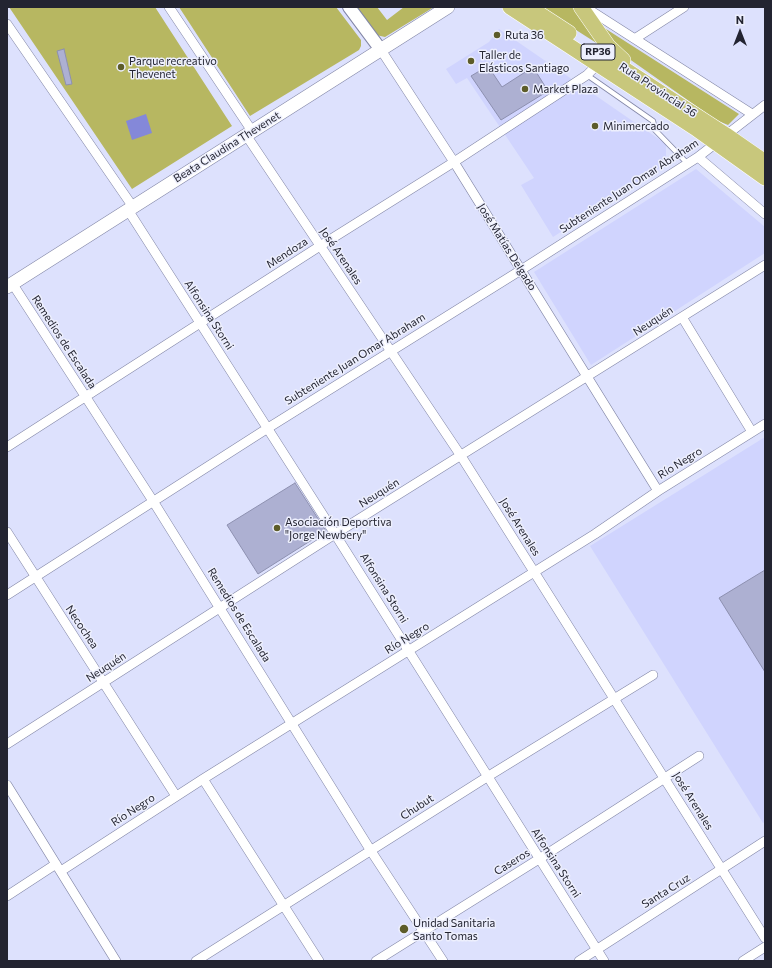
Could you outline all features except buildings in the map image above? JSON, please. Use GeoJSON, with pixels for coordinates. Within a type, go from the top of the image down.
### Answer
{"type":"FeatureCollection","features":[{"type":"Feature","properties":{"kind":"main road","name":"Beata Claudina Thevenet"},"geometry":{"type":"LineString","coordinates":[[10,285],[448,7]]}},
{"type":"Feature","properties":{"kind":"main road","name":"Ruta Provincial 36"},"geometry":{"type":"LineString","coordinates":[[510,7],[598,64],[721,139],[765,162]]}},
{"type":"Feature","properties":{"kind":"main road","name":"Ruta Provincial 36"},"geometry":{"type":"LineString","coordinates":[[529,7],[667,96],[721,139],[765,178]]}},
{"type":"Feature","properties":{"kind":"main road"},"geometry":{"type":"LineString","coordinates":[[581,7],[613,51],[667,96]]}},
{"type":"Feature","properties":{"kind":"street","name":"José Arenales"},"geometry":{"type":"LineString","coordinates":[[169,7],[320,246],[461,456],[765,938]]}},
{"type":"Feature","properties":{"kind":"street","name":"José Matías Delgado"},"geometry":{"type":"LineString","coordinates":[[349,7],[381,50],[454,162],[658,491]]}},
{"type":"Feature","properties":{"kind":"street"},"geometry":{"type":"LineString","coordinates":[[585,7],[636,38],[752,114]]}},
{"type":"Feature","properties":{"kind":"street"},"geometry":{"type":"LineString","coordinates":[[636,38],[684,7]]}},
{"type":"Feature","properties":{"kind":"street","name":"Alfonsina Storni"},"geometry":{"type":"LineString","coordinates":[[7,24],[130,208],[200,323],[268,428],[604,961]]}},
{"type":"Feature","properties":{"kind":"street","name":"Mendoza"},"geometry":{"type":"LineString","coordinates":[[7,447],[320,246],[454,162],[587,75],[598,64]]}},
{"type":"Feature","properties":{"kind":"street","name":"Subteniente Juan Omar Abraham"},"geometry":{"type":"LineString","coordinates":[[7,595],[391,350],[688,164],[765,105]]}},
{"type":"Feature","properties":{"kind":"street"},"geometry":{"type":"LineString","coordinates":[[698,157],[765,214]]}},
{"type":"Feature","properties":{"kind":"street","name":"Neuquén"},"geometry":{"type":"LineString","coordinates":[[7,744],[335,534],[587,378],[765,265]]}},
{"type":"Feature","properties":{"kind":"street","name":"Remedios de Escalada"},"geometry":{"type":"LineString","coordinates":[[10,285],[153,501],[371,851],[443,961]]}},
{"type":"Feature","properties":{"kind":"street"},"geometry":{"type":"LineString","coordinates":[[682,317],[752,432]]}},
{"type":"Feature","properties":{"kind":"street","name":"Río Negro"},"geometry":{"type":"LineString","coordinates":[[7,896],[58,867],[293,724],[595,534],[658,491],[765,424]]}},
{"type":"Feature","properties":{"kind":"street","name":"Necochea"},"geometry":{"type":"LineString","coordinates":[[7,532],[35,578],[105,682],[176,796]]}},
{"type":"Feature","properties":{"kind":"street","name":"Chubut"},"geometry":{"type":"LineString","coordinates":[[196,961],[487,777],[653,675]]}},
{"type":"Feature","properties":{"kind":"street","name":"Caseros"},"geometry":{"type":"LineString","coordinates":[[376,961],[424,932],[699,756]]}},
{"type":"Feature","properties":{"kind":"street"},"geometry":{"type":"LineString","coordinates":[[203,779],[319,961]]}},
{"type":"Feature","properties":{"kind":"street"},"geometry":{"type":"LineString","coordinates":[[7,785],[116,961]]}},
{"type":"Feature","properties":{"kind":"street","name":"Santa Cruz"},"geometry":{"type":"LineString","coordinates":[[579,961],[723,870],[765,841]]}},
{"type":"Feature","properties":{"kind":"street"},"geometry":{"type":"LineString","coordinates":[[743,961],[765,947]]}},
{"type":"Feature","properties":{"kind":"lane"},"geometry":{"type":"LineString","coordinates":[[587,75],[653,121],[655,130],[688,164]]}},
{"type":"Feature","properties":{"kind":"shaded area","name":"Parque recreativo Thevenet"},"geometry":{"type":"Polygon","coordinates":[[[9,7],[155,7],[232,126],[132,189],[9,7]]]}},
{"type":"Feature","properties":{"kind":"shaded area"},"geometry":{"type":"Polygon","coordinates":[[[179,7],[336,7],[361,40],[361,46],[359,50],[250,116],[179,7]]]}},
{"type":"Feature","properties":{"kind":"shaded area"},"geometry":{"type":"Polygon","coordinates":[[[355,7],[377,7],[387,20],[404,7],[434,7],[385,37],[376,35],[355,7]]]}},
{"type":"Feature","properties":{"kind":"shaded area"},"geometry":{"type":"Polygon","coordinates":[[[540,7],[571,7],[576,10],[598,44],[540,7]]]}},
{"type":"Feature","properties":{"kind":"shaded area"},"geometry":{"type":"Polygon","coordinates":[[[595,22],[739,114],[728,125],[716,120],[618,51],[595,22]]]}},
{"type":"Feature","properties":{"kind":"shaded area"},"geometry":{"type":"Polygon","coordinates":[[[499,29],[666,144],[666,164],[553,237],[521,185],[534,178],[467,78],[456,84],[446,69],[489,42],[499,29]]]}},
{"type":"Feature","properties":{"kind":"shaded area"},"geometry":{"type":"Polygon","coordinates":[[[696,169],[765,227],[765,253],[591,365],[534,272],[696,169]]]}},
{"type":"Feature","properties":{"kind":"shaded area"},"geometry":{"type":"Polygon","coordinates":[[[765,437],[765,822],[763,823],[590,546],[765,437]]]}},
{"type":"Feature","properties":{"kind":"water"},"geometry":{"type":"Polygon","coordinates":[[[146,114],[152,133],[132,140],[126,121],[146,114]]]}},
{"type":"Feature","properties":{"kind":"place","name":"Ruta 36"},"geometry":{"type":"Point","coordinates":[497,35]}},
{"type":"Feature","properties":{"kind":"place","name":"Taller de Elásticos Santiago"},"geometry":{"type":"Point","coordinates":[471,61]}},
{"type":"Feature","properties":{"kind":"place","name":"Parque recreativo Thevenet"},"geometry":{"type":"Point","coordinates":[121,67]}},
{"type":"Feature","properties":{"kind":"place","name":"Market Plaza"},"geometry":{"type":"Point","coordinates":[525,89]}},
{"type":"Feature","properties":{"kind":"place","name":"Minimercado"},"geometry":{"type":"Point","coordinates":[595,126]}},
{"type":"Feature","properties":{"kind":"place","name":"Asociación Deportiva \"Jorge Newbery\""},"geometry":{"type":"Point","coordinates":[277,528]}},
{"type":"Feature","properties":{"kind":"place","name":"Unidad Sanitaria Santo Tomas"},"geometry":{"type":"Point","coordinates":[404,929]}}]}
